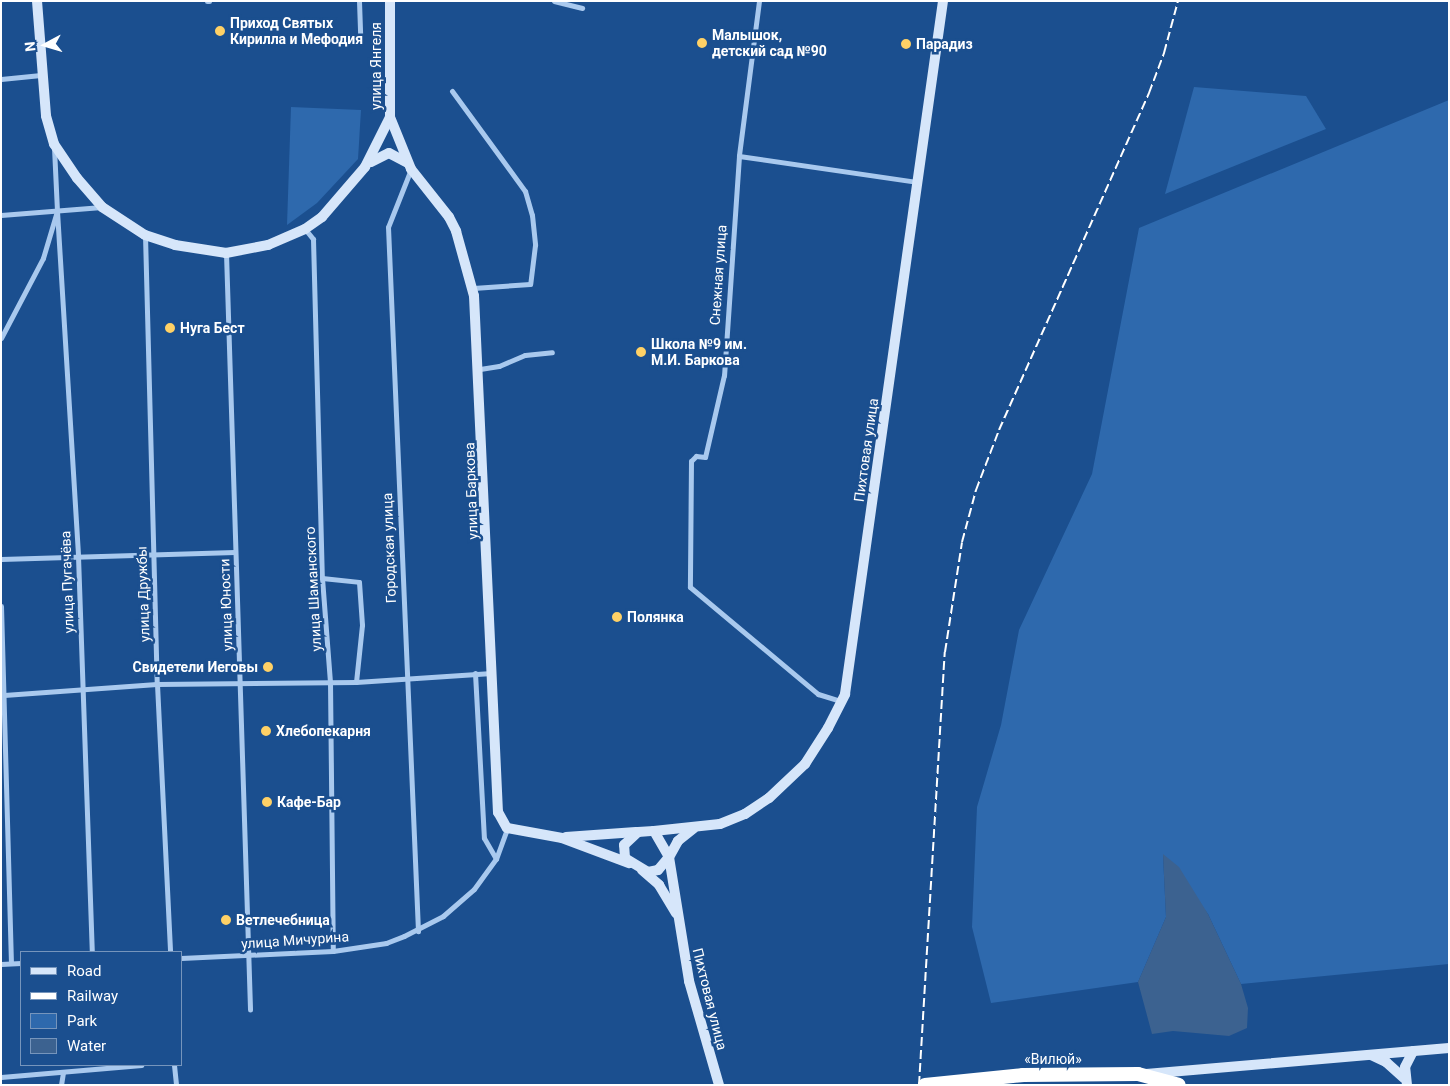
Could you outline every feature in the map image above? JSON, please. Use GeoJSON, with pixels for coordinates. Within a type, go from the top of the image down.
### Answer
{"type":"FeatureCollection","features":[{"type":"Feature","properties":{"kind":"highway","name":"«Вилюй»"},"geometry":{"type":"LineString","coordinates":[[925,1085],[1023,1075],[1138,1074],[1180,1085]]}},
{"type":"Feature","properties":{"kind":"street","name":"улица Янгеля"},"geometry":{"type":"LineString","coordinates":[[37,1],[41,75],[54,144],[77,178],[102,207],[145,234],[175,245],[226,253],[268,246],[304,228],[328,212],[365,167],[390,117],[390,1]]}},
{"type":"Feature","properties":{"kind":"street"},"geometry":{"type":"LineString","coordinates":[[359,1],[360,36]]}},
{"type":"Feature","properties":{"kind":"street"},"geometry":{"type":"LineString","coordinates":[[554,1],[582,8]]}},
{"type":"Feature","properties":{"kind":"street","name":"Снежная улица"},"geometry":{"type":"LineString","coordinates":[[759,1],[738,156],[724,375],[705,457],[696,456],[691,461],[690,587],[818,694],[842,701]]}},
{"type":"Feature","properties":{"kind":"street","name":"Пихтовая улица"},"geometry":{"type":"LineString","coordinates":[[654,831],[720,824],[745,814],[781,788],[815,750],[842,701],[848,681],[943,1]]}},
{"type":"Feature","properties":{"kind":"street"},"geometry":{"type":"LineString","coordinates":[[1,78],[41,75]]}},
{"type":"Feature","properties":{"kind":"street"},"geometry":{"type":"LineString","coordinates":[[452,91],[525,191],[532,215],[534,245],[530,284],[473,288]]}},
{"type":"Feature","properties":{"kind":"street","name":"улица Баркова"},"geometry":{"type":"LineString","coordinates":[[390,117],[410,166],[449,216],[462,246],[473,288],[480,369],[496,800],[498,812],[507,828]]}},
{"type":"Feature","properties":{"kind":"street","name":"улица Пугачёва"},"geometry":{"type":"LineString","coordinates":[[54,144],[78,556],[81,691],[92,951]]}},
{"type":"Feature","properties":{"kind":"street"},"geometry":{"type":"LineString","coordinates":[[365,167],[377,156],[389,153],[410,166]]}},
{"type":"Feature","properties":{"kind":"street"},"geometry":{"type":"LineString","coordinates":[[738,156],[918,182]]}},
{"type":"Feature","properties":{"kind":"street","name":"Городская улица"},"geometry":{"type":"LineString","coordinates":[[410,166],[388,227],[405,680],[418,931]]}},
{"type":"Feature","properties":{"kind":"street"},"geometry":{"type":"LineString","coordinates":[[1,215],[102,207]]}},
{"type":"Feature","properties":{"kind":"street"},"geometry":{"type":"LineString","coordinates":[[1,338],[43,258],[57,211]]}},
{"type":"Feature","properties":{"kind":"street","name":"улица Шаманского"},"geometry":{"type":"LineString","coordinates":[[304,228],[313,239],[322,578],[330,682],[332,952]]}},
{"type":"Feature","properties":{"kind":"street","name":"улица Дружбы"},"geometry":{"type":"LineString","coordinates":[[145,234],[157,684],[170,951]]}},
{"type":"Feature","properties":{"kind":"street","name":"улица Юности"},"geometry":{"type":"LineString","coordinates":[[226,253],[250,1010]]}},
{"type":"Feature","properties":{"kind":"street"},"geometry":{"type":"LineString","coordinates":[[480,369],[499,366],[525,355],[552,352]]}},
{"type":"Feature","properties":{"kind":"street"},"geometry":{"type":"LineString","coordinates":[[1,559],[235,552]]}},
{"type":"Feature","properties":{"kind":"street"},"geometry":{"type":"LineString","coordinates":[[322,578],[359,582],[362,625],[356,682]]}},
{"type":"Feature","properties":{"kind":"street"},"geometry":{"type":"LineString","coordinates":[[1,606],[11,963]]}},
{"type":"Feature","properties":{"kind":"street"},"geometry":{"type":"LineString","coordinates":[[4,695],[81,691],[157,684],[356,682],[492,673]]}},
{"type":"Feature","properties":{"kind":"street"},"geometry":{"type":"LineString","coordinates":[[475,674],[484,838],[496,859]]}},
{"type":"Feature","properties":{"kind":"street"},"geometry":{"type":"LineString","coordinates":[[507,828],[562,838],[629,863],[642,870],[658,870],[670,856],[678,841],[695,828]]}},
{"type":"Feature","properties":{"kind":"street","name":"улица Мичурина"},"geometry":{"type":"LineString","coordinates":[[182,958],[332,952],[386,943],[418,931],[462,903],[487,875],[496,859],[507,828]]}},
{"type":"Feature","properties":{"kind":"street"},"geometry":{"type":"LineString","coordinates":[[562,838],[654,831],[670,856]]}},
{"type":"Feature","properties":{"kind":"street"},"geometry":{"type":"LineString","coordinates":[[629,863],[624,854],[624,844],[638,832]]}},
{"type":"Feature","properties":{"kind":"street","name":"Пихтовая улица"},"geometry":{"type":"LineString","coordinates":[[670,856],[689,981],[719,1085]]}},
{"type":"Feature","properties":{"kind":"street","name":"Пихтовая улица"},"geometry":{"type":"LineString","coordinates":[[642,870],[660,885],[679,918]]}},
{"type":"Feature","properties":{"kind":"street"},"geometry":{"type":"LineString","coordinates":[[1,964],[20,963]]}},
{"type":"Feature","properties":{"kind":"street"},"geometry":{"type":"LineString","coordinates":[[1138,1074],[1449,1048]]}},
{"type":"Feature","properties":{"kind":"street"},"geometry":{"type":"LineString","coordinates":[[1405,1081],[1413,1051]]}},
{"type":"Feature","properties":{"kind":"street"},"geometry":{"type":"LineString","coordinates":[[1370,1055],[1386,1062],[1405,1081]]}},
{"type":"Feature","properties":{"kind":"street"},"geometry":{"type":"LineString","coordinates":[[1,1078],[130,1066]]}},
{"type":"Feature","properties":{"kind":"street"},"geometry":{"type":"LineString","coordinates":[[174,1066],[176,1085]]}},
{"type":"Feature","properties":{"kind":"street"},"geometry":{"type":"LineString","coordinates":[[61,1085],[63,1072]]}},
{"type":"Feature","properties":{"kind":"green space"},"geometry":{"type":"Polygon","coordinates":[[[1194,87],[1306,96],[1326,129],[1165,194],[1194,87]]]}},
{"type":"Feature","properties":{"kind":"green space"},"geometry":{"type":"Polygon","coordinates":[[[1449,100],[1449,964],[1241,984],[1208,914],[1163,855],[1166,917],[1138,982],[991,1003],[972,927],[977,807],[1001,725],[1019,630],[1092,474],[1139,228],[1449,100]]]}},
{"type":"Feature","properties":{"kind":"green space"},"geometry":{"type":"Polygon","coordinates":[[[291,107],[361,110],[358,159],[317,203],[287,225],[291,107]]]}},
{"type":"Feature","properties":{"kind":"water"},"geometry":{"type":"Polygon","coordinates":[[[1163,854],[1179,867],[1208,914],[1241,984],[1248,1008],[1247,1028],[1229,1036],[1173,1031],[1152,1034],[1138,982],[1166,917],[1163,854]]]}},
{"type":"Feature","properties":{"kind":"railway"},"geometry":{"type":"LineString","coordinates":[[919,1085],[945,652],[962,542],[976,490],[999,430],[1149,93],[1164,53],[1178,1]]}},
{"type":"Feature","properties":{"kind":"place","name":"Приход Святых Кирилла и Мефодия"},"geometry":{"type":"Point","coordinates":[220,31]}},
{"type":"Feature","properties":{"kind":"place","name":"Малышок, детский сад №90"},"geometry":{"type":"Point","coordinates":[702,43]}},
{"type":"Feature","properties":{"kind":"place","name":"Парадиз"},"geometry":{"type":"Point","coordinates":[906,44]}},
{"type":"Feature","properties":{"kind":"place","name":"Нуга Бест"},"geometry":{"type":"Point","coordinates":[170,328]}},
{"type":"Feature","properties":{"kind":"place","name":"Школа №9 им. М.И. Баркова"},"geometry":{"type":"Point","coordinates":[641,352]}},
{"type":"Feature","properties":{"kind":"place","name":"Полянка"},"geometry":{"type":"Point","coordinates":[617,617]}},
{"type":"Feature","properties":{"kind":"place","name":"Свидетели Иеговы"},"geometry":{"type":"Point","coordinates":[268,667]}},
{"type":"Feature","properties":{"kind":"place","name":"Хлебопекарня"},"geometry":{"type":"Point","coordinates":[266,731]}},
{"type":"Feature","properties":{"kind":"place","name":"Кафе-Бар"},"geometry":{"type":"Point","coordinates":[267,802]}},
{"type":"Feature","properties":{"kind":"place","name":"Ветлечебница"},"geometry":{"type":"Point","coordinates":[226,920]}}]}
